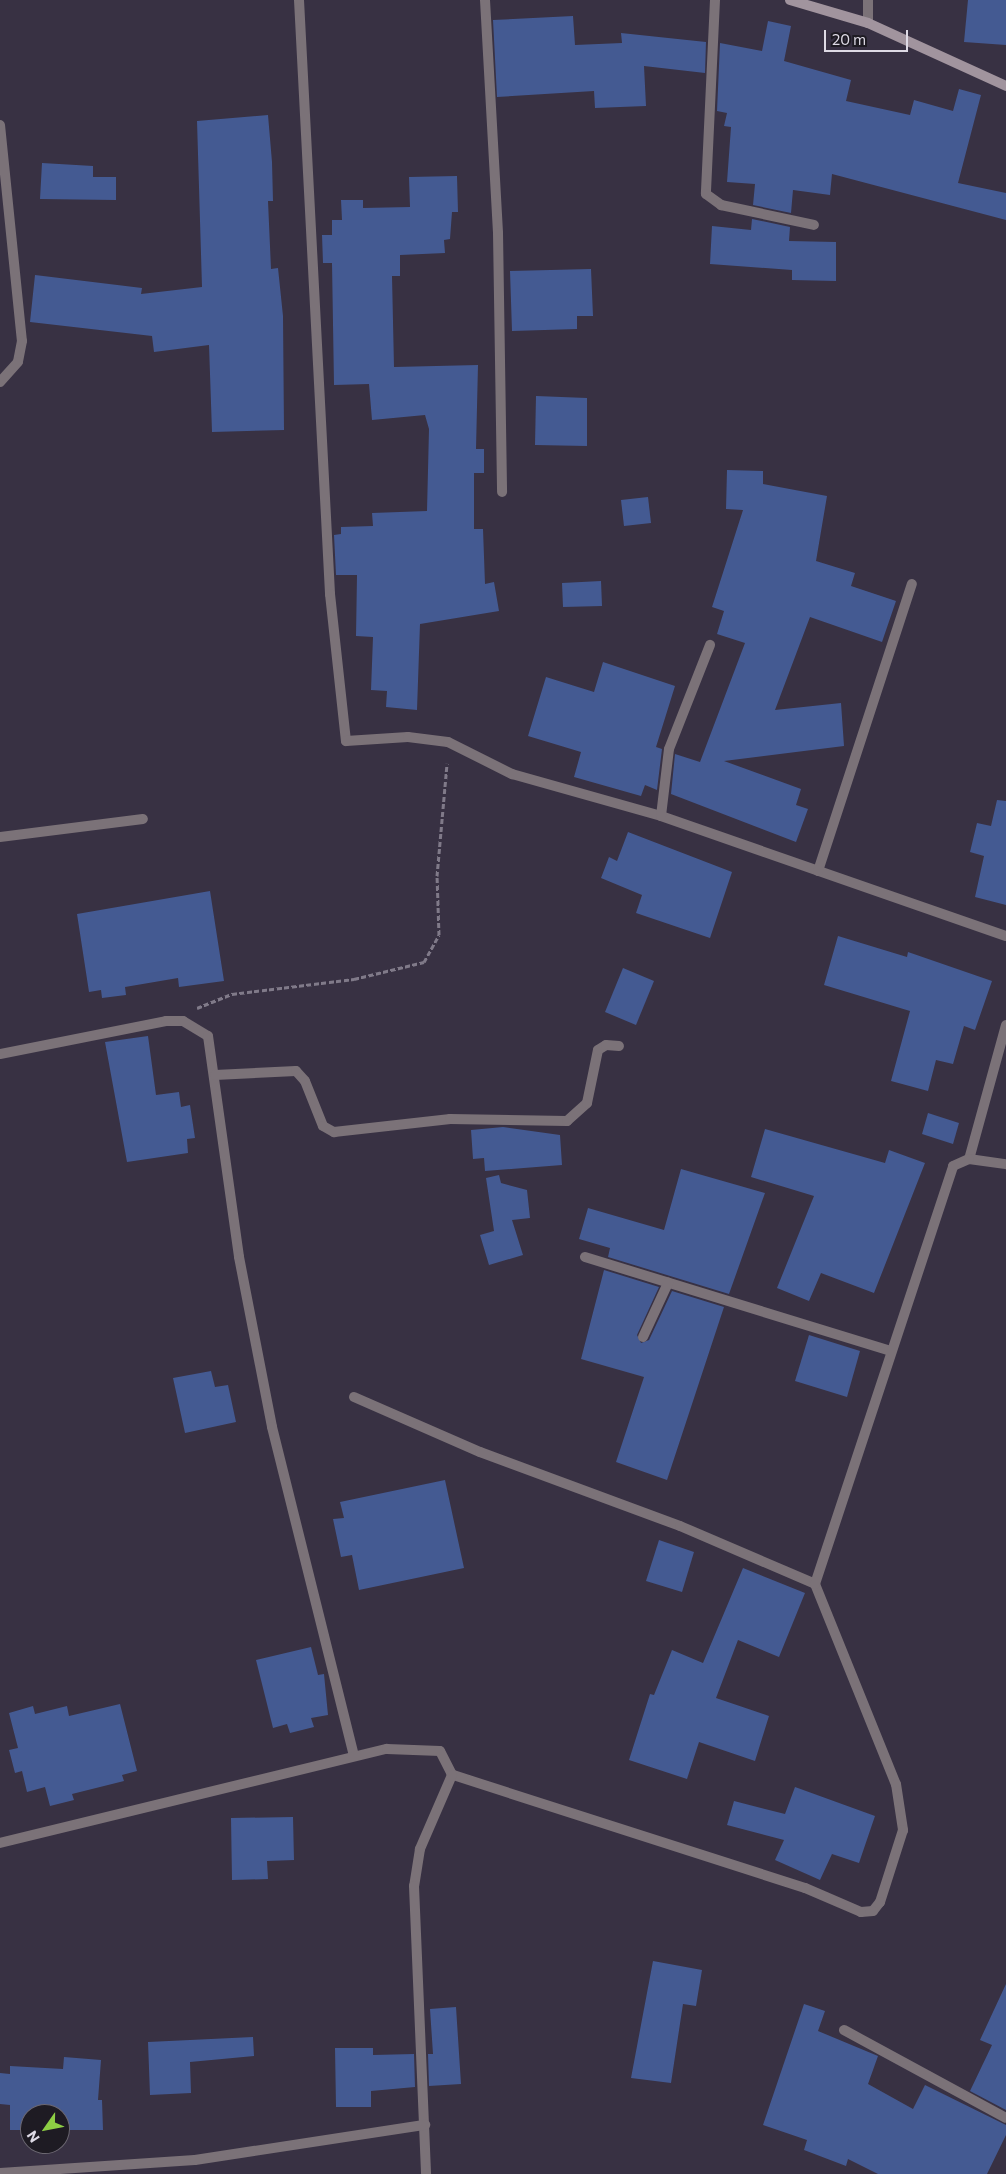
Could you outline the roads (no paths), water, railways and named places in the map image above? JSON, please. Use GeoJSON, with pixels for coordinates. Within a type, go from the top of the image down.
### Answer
{"type":"FeatureCollection","features":[{"type":"Feature","properties":{"kind":"main road"},"geometry":{"type":"LineString","coordinates":[[790,0],[868,23],[1006,86]]}},
{"type":"Feature","properties":{"kind":"street"},"geometry":{"type":"LineString","coordinates":[[299,0],[330,584],[346,741],[408,737],[448,742],[512,774],[661,816],[1006,936]]}},
{"type":"Feature","properties":{"kind":"street"},"geometry":{"type":"LineString","coordinates":[[485,0],[498,232],[502,492]]}},
{"type":"Feature","properties":{"kind":"street"},"geometry":{"type":"LineString","coordinates":[[715,0],[706,194],[721,205],[814,225]]}},
{"type":"Feature","properties":{"kind":"street"},"geometry":{"type":"LineString","coordinates":[[868,0],[868,23]]}},
{"type":"Feature","properties":{"kind":"street"},"geometry":{"type":"LineString","coordinates":[[0,125],[22,341],[18,362],[0,382]]}},
{"type":"Feature","properties":{"kind":"street"},"geometry":{"type":"LineString","coordinates":[[818,871],[912,584]]}},
{"type":"Feature","properties":{"kind":"street"},"geometry":{"type":"LineString","coordinates":[[661,816],[669,749],[710,645]]}},
{"type":"Feature","properties":{"kind":"street"},"geometry":{"type":"LineString","coordinates":[[0,837],[143,819]]}},
{"type":"Feature","properties":{"kind":"street"},"geometry":{"type":"LineString","coordinates":[[0,1054],[166,1020],[184,1021],[204,1030],[211,1046],[239,1257],[272,1427],[354,1756]]}},
{"type":"Feature","properties":{"kind":"street"},"geometry":{"type":"LineString","coordinates":[[969,1158],[1006,1025]]}},
{"type":"Feature","properties":{"kind":"street"},"geometry":{"type":"LineString","coordinates":[[215,1075],[296,1071],[305,1081],[323,1126],[334,1132],[450,1119],[567,1121],[587,1103],[598,1050],[606,1045],[619,1046]]}},
{"type":"Feature","properties":{"kind":"street"},"geometry":{"type":"LineString","coordinates":[[452,1775],[805,1888],[861,1912],[873,1911],[900,1847],[901,1806],[815,1584],[953,1166],[969,1158],[1006,1164]]}},
{"type":"Feature","properties":{"kind":"street"},"geometry":{"type":"LineString","coordinates":[[585,1257],[891,1352]]}},
{"type":"Feature","properties":{"kind":"street"},"geometry":{"type":"LineString","coordinates":[[643,1337],[668,1283]]}},
{"type":"Feature","properties":{"kind":"street"},"geometry":{"type":"LineString","coordinates":[[354,1397],[480,1452],[680,1526],[815,1584]]}},
{"type":"Feature","properties":{"kind":"street"},"geometry":{"type":"LineString","coordinates":[[0,1843],[387,1749],[433,1748],[446,1755],[452,1775],[427,1829],[415,1875],[426,2174]]}},
{"type":"Feature","properties":{"kind":"street"},"geometry":{"type":"LineString","coordinates":[[844,2030],[1006,2118]]}},
{"type":"Feature","properties":{"kind":"street"},"geometry":{"type":"LineString","coordinates":[[0,2173],[195,2160],[425,2125]]}}]}
